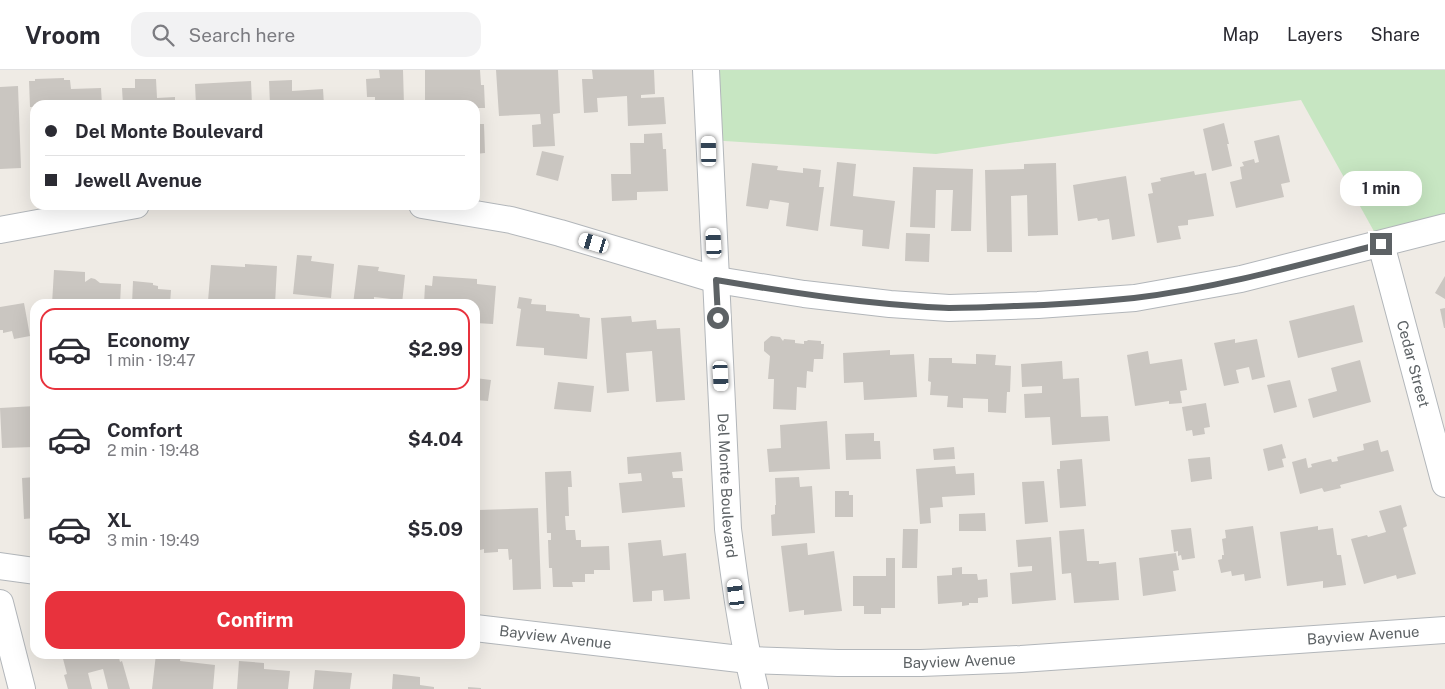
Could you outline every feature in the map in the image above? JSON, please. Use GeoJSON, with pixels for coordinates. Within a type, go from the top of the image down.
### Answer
{"type":"FeatureCollection","features":[{"type":"Feature","properties":{"kind":"street","name":"Del Monte Boulevard"},"geometry":{"type":"LineString","coordinates":[[706,70],[728,529],[736,594],[755,689]]}},
{"type":"Feature","properties":{"kind":"street"},"geometry":{"type":"LineString","coordinates":[[0,230],[109,210]]}},
{"type":"Feature","properties":{"kind":"street"},"geometry":{"type":"LineString","coordinates":[[452,210],[512,220],[716,280],[804,294],[890,304],[949,308],[1038,305],[1135,298],[1240,279],[1445,227]]}},
{"type":"Feature","properties":{"kind":"street","name":"Cedar Street"},"geometry":{"type":"LineString","coordinates":[[1381,244],[1445,484]]}},
{"type":"Feature","properties":{"kind":"street"},"geometry":{"type":"LineString","coordinates":[[0,566],[30,570]]}},
{"type":"Feature","properties":{"kind":"street"},"geometry":{"type":"LineString","coordinates":[[0,603],[22,689]]}},
{"type":"Feature","properties":{"kind":"street","name":"Bayview Avenue"},"geometry":{"type":"LineString","coordinates":[[480,629],[748,660],[838,663],[940,662],[1041,657],[1445,630]]}},
{"type":"Feature","properties":{"kind":"green space"},"geometry":{"type":"Polygon","coordinates":[[[706,70],[1445,70],[1445,227],[1381,244],[1301,100],[936,154],[709,140],[706,70]]]}},
{"type":"Feature","properties":{"kind":"building"},"geometry":{"type":"Polygon","coordinates":[[[379,70],[403,70],[404,100],[375,100],[375,97],[367,97],[366,79],[380,78],[379,70]]]}},
{"type":"Feature","properties":{"kind":"building"},"geometry":{"type":"Polygon","coordinates":[[[425,70],[480,70],[481,85],[484,85],[485,108],[480,108],[480,100],[425,100],[425,70]]]}},
{"type":"Feature","properties":{"kind":"building"},"geometry":{"type":"Polygon","coordinates":[[[496,70],[558,70],[560,113],[553,114],[555,146],[533,147],[532,125],[541,124],[540,114],[499,116],[496,70]]]}},
{"type":"Feature","properties":{"kind":"building"},"geometry":{"type":"Polygon","coordinates":[[[592,70],[654,70],[655,94],[641,95],[641,98],[664,97],[666,124],[628,126],[627,96],[597,98],[598,112],[584,113],[582,79],[593,79],[592,70]]]}},
{"type":"Feature","properties":{"kind":"building"},"geometry":{"type":"Polygon","coordinates":[[[64,78],[64,80],[70,80],[71,89],[101,88],[102,100],[30,100],[30,107],[29,81],[35,81],[35,79],[64,78]]]}},
{"type":"Feature","properties":{"kind":"building"},"geometry":{"type":"Polygon","coordinates":[[[135,79],[156,79],[157,98],[175,97],[175,100],[123,100],[122,88],[135,88],[135,79]]]}},
{"type":"Feature","properties":{"kind":"building"},"geometry":{"type":"Polygon","coordinates":[[[292,80],[292,91],[323,89],[324,100],[270,100],[269,81],[292,80]]]}},
{"type":"Feature","properties":{"kind":"building"},"geometry":{"type":"Polygon","coordinates":[[[251,81],[252,100],[196,100],[195,84],[251,81]]]}},
{"type":"Feature","properties":{"kind":"building"},"geometry":{"type":"Polygon","coordinates":[[[18,86],[21,168],[0,169],[0,87],[18,86]]]}},
{"type":"Feature","properties":{"kind":"building"},"geometry":{"type":"Polygon","coordinates":[[[1224,123],[1232,166],[1212,171],[1203,129],[1224,123]]]}},
{"type":"Feature","properties":{"kind":"building"},"geometry":{"type":"Polygon","coordinates":[[[480,124],[484,124],[485,153],[480,154],[480,124]]]}},
{"type":"Feature","properties":{"kind":"building"},"geometry":{"type":"Polygon","coordinates":[[[662,133],[663,149],[666,149],[668,191],[637,192],[637,200],[612,201],[611,174],[631,174],[630,143],[644,143],[644,134],[662,133]]]}},
{"type":"Feature","properties":{"kind":"building"},"geometry":{"type":"Polygon","coordinates":[[[1279,135],[1290,182],[1281,184],[1284,197],[1236,208],[1230,182],[1242,179],[1240,167],[1244,166],[1242,162],[1254,159],[1255,163],[1259,162],[1254,141],[1279,135]]]}},
{"type":"Feature","properties":{"kind":"building"},"geometry":{"type":"Polygon","coordinates":[[[542,151],[564,156],[558,181],[536,175],[542,151]]]}},
{"type":"Feature","properties":{"kind":"building"},"geometry":{"type":"Polygon","coordinates":[[[837,162],[856,164],[853,196],[895,201],[889,249],[862,246],[863,230],[830,226],[837,162]]]}},
{"type":"Feature","properties":{"kind":"building"},"geometry":{"type":"Polygon","coordinates":[[[752,163],[778,166],[777,170],[803,173],[803,168],[821,170],[819,187],[824,187],[818,231],[786,226],[789,203],[770,200],[768,209],[746,206],[752,163]]]}},
{"type":"Feature","properties":{"kind":"building"},"geometry":{"type":"Polygon","coordinates":[[[1056,163],[1058,235],[1028,236],[1027,195],[1011,196],[1012,252],[987,252],[985,170],[1024,169],[1024,164],[1056,163]]]}},
{"type":"Feature","properties":{"kind":"building"},"geometry":{"type":"Polygon","coordinates":[[[913,167],[973,169],[971,231],[951,231],[953,190],[936,190],[935,228],[910,227],[913,167]]]}},
{"type":"Feature","properties":{"kind":"building"},"geometry":{"type":"Polygon","coordinates":[[[1194,171],[1195,175],[1206,173],[1214,216],[1188,220],[1188,225],[1178,226],[1181,239],[1157,243],[1148,194],[1153,193],[1151,183],[1161,181],[1160,178],[1194,171]]]}},
{"type":"Feature","properties":{"kind":"building"},"geometry":{"type":"Polygon","coordinates":[[[1126,176],[1135,236],[1112,240],[1109,219],[1098,221],[1097,218],[1078,221],[1073,185],[1126,176]]]}},
{"type":"Feature","properties":{"kind":"building"},"geometry":{"type":"Polygon","coordinates":[[[906,233],[930,234],[929,262],[905,261],[906,233]]]}},
{"type":"Feature","properties":{"kind":"building"},"geometry":{"type":"Polygon","coordinates":[[[297,255],[312,256],[311,261],[334,264],[331,298],[293,294],[297,255]]]}},
{"type":"Feature","properties":{"kind":"building"},"geometry":{"type":"Polygon","coordinates":[[[245,264],[277,266],[275,299],[208,299],[211,265],[245,267],[245,264]]]}},
{"type":"Feature","properties":{"kind":"building"},"geometry":{"type":"Polygon","coordinates":[[[358,265],[379,267],[378,271],[405,275],[403,299],[374,297],[374,299],[354,299],[358,265]]]}},
{"type":"Feature","properties":{"kind":"building"},"geometry":{"type":"Polygon","coordinates":[[[54,270],[85,272],[85,282],[91,278],[100,283],[121,284],[120,299],[52,299],[54,270]]]}},
{"type":"Feature","properties":{"kind":"building"},"geometry":{"type":"Polygon","coordinates":[[[433,276],[477,279],[477,284],[496,286],[493,324],[480,323],[480,299],[424,299],[425,285],[432,286],[433,276]]]}},
{"type":"Feature","properties":{"kind":"building"},"geometry":{"type":"Polygon","coordinates":[[[1445,276],[1445,299],[1435,293],[1445,276]]]}},
{"type":"Feature","properties":{"kind":"building"},"geometry":{"type":"Polygon","coordinates":[[[133,281],[153,283],[153,285],[158,286],[158,289],[171,290],[170,299],[132,299],[133,281]]]}},
{"type":"Feature","properties":{"kind":"building"},"geometry":{"type":"Polygon","coordinates":[[[519,297],[532,299],[531,304],[546,305],[546,311],[579,314],[580,317],[590,318],[587,359],[544,355],[544,348],[516,346],[521,309],[517,308],[519,297]]]}},
{"type":"Feature","properties":{"kind":"building"},"geometry":{"type":"Polygon","coordinates":[[[24,303],[30,336],[14,339],[12,331],[3,333],[3,330],[0,330],[0,307],[24,303]]]}},
{"type":"Feature","properties":{"kind":"building"},"geometry":{"type":"Polygon","coordinates":[[[1354,305],[1363,342],[1298,358],[1289,321],[1354,305]]]}},
{"type":"Feature","properties":{"kind":"building"},"geometry":{"type":"Polygon","coordinates":[[[1445,308],[1445,328],[1444,328],[1440,309],[1445,308]]]}},
{"type":"Feature","properties":{"kind":"building"},"geometry":{"type":"Polygon","coordinates":[[[631,316],[632,322],[656,320],[657,329],[680,328],[685,400],[656,402],[652,351],[626,353],[629,391],[607,393],[601,318],[631,316]]]}},
{"type":"Feature","properties":{"kind":"building"},"geometry":{"type":"Polygon","coordinates":[[[771,336],[780,337],[783,341],[784,339],[795,340],[795,343],[804,344],[804,341],[808,340],[821,341],[821,344],[824,344],[823,359],[814,359],[813,372],[807,371],[806,388],[797,387],[796,410],[773,409],[774,379],[768,379],[770,356],[764,351],[764,342],[771,336]]]}},
{"type":"Feature","properties":{"kind":"building"},"geometry":{"type":"Polygon","coordinates":[[[1235,339],[1235,343],[1257,339],[1265,377],[1252,380],[1249,367],[1236,370],[1239,383],[1224,386],[1214,343],[1235,339]]]}},
{"type":"Feature","properties":{"kind":"building"},"geometry":{"type":"Polygon","coordinates":[[[890,350],[890,355],[914,354],[917,397],[864,400],[863,382],[844,383],[843,353],[890,350]]]}},
{"type":"Feature","properties":{"kind":"building"},"geometry":{"type":"Polygon","coordinates":[[[1148,351],[1150,364],[1182,359],[1187,390],[1180,391],[1182,403],[1169,404],[1169,401],[1135,406],[1127,355],[1148,351]]]}},
{"type":"Feature","properties":{"kind":"building"},"geometry":{"type":"Polygon","coordinates":[[[976,354],[996,355],[995,365],[1011,366],[1010,392],[1007,392],[1006,413],[988,412],[988,399],[963,398],[963,408],[947,407],[948,396],[930,395],[931,382],[928,381],[929,358],[952,358],[952,363],[976,364],[976,354]]]}},
{"type":"Feature","properties":{"kind":"building"},"geometry":{"type":"Polygon","coordinates":[[[1360,360],[1371,402],[1313,418],[1308,399],[1337,391],[1331,368],[1360,360]]]}},
{"type":"Feature","properties":{"kind":"building"},"geometry":{"type":"Polygon","coordinates":[[[1062,361],[1063,379],[1079,378],[1081,417],[1108,416],[1110,441],[1052,445],[1050,417],[1025,418],[1024,394],[1042,393],[1042,386],[1022,387],[1021,364],[1062,361]]]}},
{"type":"Feature","properties":{"kind":"building"},"geometry":{"type":"Polygon","coordinates":[[[480,379],[491,380],[488,401],[480,400],[480,379]]]}},
{"type":"Feature","properties":{"kind":"building"},"geometry":{"type":"Polygon","coordinates":[[[1290,380],[1297,407],[1274,413],[1267,385],[1290,380]]]}},
{"type":"Feature","properties":{"kind":"building"},"geometry":{"type":"Polygon","coordinates":[[[558,382],[594,386],[591,412],[554,409],[558,382]]]}},
{"type":"Feature","properties":{"kind":"building"},"geometry":{"type":"Polygon","coordinates":[[[1206,403],[1210,427],[1204,428],[1205,434],[1193,436],[1192,430],[1186,431],[1182,407],[1206,403]]]}},
{"type":"Feature","properties":{"kind":"building"},"geometry":{"type":"Polygon","coordinates":[[[30,406],[30,447],[2,448],[0,408],[30,406]]]}},
{"type":"Feature","properties":{"kind":"building"},"geometry":{"type":"Polygon","coordinates":[[[827,421],[830,469],[769,472],[767,449],[781,448],[780,425],[827,421]]]}},
{"type":"Feature","properties":{"kind":"building"},"geometry":{"type":"Polygon","coordinates":[[[874,433],[874,441],[880,441],[881,459],[846,460],[845,434],[874,433]]]}},
{"type":"Feature","properties":{"kind":"building"},"geometry":{"type":"Polygon","coordinates":[[[1378,440],[1381,452],[1388,450],[1394,471],[1340,485],[1341,488],[1324,492],[1322,488],[1300,494],[1292,462],[1306,458],[1308,468],[1312,467],[1311,464],[1331,459],[1332,462],[1338,461],[1337,457],[1364,450],[1363,444],[1378,440]]]}},
{"type":"Feature","properties":{"kind":"building"},"geometry":{"type":"Polygon","coordinates":[[[1282,444],[1286,458],[1282,459],[1284,467],[1268,471],[1263,449],[1282,444]]]}},
{"type":"Feature","properties":{"kind":"building"},"geometry":{"type":"Polygon","coordinates":[[[954,447],[955,459],[934,460],[933,449],[954,447]]]}},
{"type":"Feature","properties":{"kind":"building"},"geometry":{"type":"Polygon","coordinates":[[[681,452],[683,471],[672,472],[673,478],[682,478],[685,507],[622,513],[619,483],[642,481],[641,473],[628,474],[627,457],[681,452]]]}},
{"type":"Feature","properties":{"kind":"building"},"geometry":{"type":"Polygon","coordinates":[[[1210,457],[1212,479],[1191,482],[1188,459],[1210,457]]]}},
{"type":"Feature","properties":{"kind":"building"},"geometry":{"type":"Polygon","coordinates":[[[1082,459],[1086,506],[1060,508],[1057,469],[1060,469],[1060,461],[1082,459]]]}},
{"type":"Feature","properties":{"kind":"building"},"geometry":{"type":"Polygon","coordinates":[[[955,466],[956,474],[974,473],[975,495],[942,497],[943,507],[930,508],[931,523],[920,524],[916,469],[955,466]]]}},
{"type":"Feature","properties":{"kind":"building"},"geometry":{"type":"Polygon","coordinates":[[[571,471],[572,487],[568,487],[569,516],[565,516],[566,530],[575,530],[576,540],[581,540],[581,547],[609,546],[610,570],[594,570],[594,574],[585,574],[585,582],[572,582],[573,587],[553,587],[552,568],[549,568],[548,540],[551,540],[551,533],[547,533],[545,472],[571,471]]]}},
{"type":"Feature","properties":{"kind":"building"},"geometry":{"type":"Polygon","coordinates":[[[30,477],[30,518],[24,519],[22,478],[30,477]]]}},
{"type":"Feature","properties":{"kind":"building"},"geometry":{"type":"Polygon","coordinates":[[[799,477],[800,487],[812,486],[815,533],[772,536],[771,515],[775,514],[776,505],[775,478],[799,477]]]}},
{"type":"Feature","properties":{"kind":"building"},"geometry":{"type":"Polygon","coordinates":[[[1044,481],[1048,522],[1025,524],[1022,482],[1044,481]]]}},
{"type":"Feature","properties":{"kind":"building"},"geometry":{"type":"Polygon","coordinates":[[[835,491],[849,491],[849,495],[853,495],[853,517],[835,517],[835,491]]]}},
{"type":"Feature","properties":{"kind":"building"},"geometry":{"type":"Polygon","coordinates":[[[1401,505],[1407,526],[1403,528],[1416,574],[1397,579],[1396,575],[1364,584],[1351,539],[1386,532],[1379,511],[1401,505]]]}},
{"type":"Feature","properties":{"kind":"building"},"geometry":{"type":"Polygon","coordinates":[[[538,508],[541,589],[513,590],[512,559],[509,560],[508,549],[498,549],[498,552],[484,553],[484,549],[480,550],[480,510],[538,508]]]}},
{"type":"Feature","properties":{"kind":"building"},"geometry":{"type":"Polygon","coordinates":[[[985,513],[986,531],[959,531],[959,514],[985,513]]]}},
{"type":"Feature","properties":{"kind":"building"},"geometry":{"type":"Polygon","coordinates":[[[1253,526],[1261,578],[1245,581],[1244,574],[1232,576],[1231,571],[1221,573],[1218,560],[1222,559],[1222,555],[1224,555],[1222,539],[1226,538],[1225,530],[1253,526]]]}},
{"type":"Feature","properties":{"kind":"building"},"geometry":{"type":"Polygon","coordinates":[[[1318,526],[1318,530],[1333,528],[1337,555],[1341,555],[1346,585],[1323,588],[1323,581],[1287,586],[1280,532],[1318,526]]]}},
{"type":"Feature","properties":{"kind":"building"},"geometry":{"type":"Polygon","coordinates":[[[1191,528],[1195,558],[1182,560],[1181,555],[1178,556],[1178,551],[1174,552],[1171,530],[1191,528]]]}},
{"type":"Feature","properties":{"kind":"building"},"geometry":{"type":"Polygon","coordinates":[[[903,529],[918,529],[917,568],[902,568],[903,529]]]}},
{"type":"Feature","properties":{"kind":"building"},"geometry":{"type":"Polygon","coordinates":[[[1084,529],[1087,561],[1099,561],[1099,564],[1116,562],[1119,600],[1074,603],[1071,573],[1062,574],[1059,531],[1084,529]]]}},
{"type":"Feature","properties":{"kind":"building"},"geometry":{"type":"Polygon","coordinates":[[[1051,537],[1056,600],[1012,604],[1010,573],[1032,571],[1032,566],[1018,567],[1016,540],[1051,537]]]}},
{"type":"Feature","properties":{"kind":"building"},"geometry":{"type":"Polygon","coordinates":[[[661,540],[663,556],[686,553],[690,599],[664,601],[663,590],[652,591],[652,601],[633,602],[628,543],[661,540]]]}},
{"type":"Feature","properties":{"kind":"building"},"geometry":{"type":"Polygon","coordinates":[[[807,543],[808,555],[834,551],[842,611],[804,615],[804,610],[789,612],[781,546],[807,543]]]}},
{"type":"Feature","properties":{"kind":"building"},"geometry":{"type":"Polygon","coordinates":[[[1176,553],[1179,570],[1173,571],[1176,591],[1143,596],[1139,558],[1176,553]]]}},
{"type":"Feature","properties":{"kind":"building"},"geometry":{"type":"Polygon","coordinates":[[[886,558],[895,558],[895,608],[881,608],[881,614],[864,614],[864,606],[853,606],[853,576],[886,576],[886,558]]]}},
{"type":"Feature","properties":{"kind":"building"},"geometry":{"type":"Polygon","coordinates":[[[962,567],[962,574],[977,574],[978,580],[987,579],[988,597],[978,598],[978,603],[969,603],[969,605],[962,606],[962,602],[938,604],[937,576],[952,575],[952,568],[962,567]]]}},
{"type":"Feature","properties":{"kind":"building"},"geometry":{"type":"Polygon","coordinates":[[[63,659],[119,659],[120,662],[122,661],[130,689],[108,689],[103,669],[88,673],[92,689],[68,689],[64,675],[67,674],[63,659]]]}},
{"type":"Feature","properties":{"kind":"building"},"geometry":{"type":"Polygon","coordinates":[[[155,659],[180,659],[180,661],[215,665],[213,689],[152,689],[155,659]]]}},
{"type":"Feature","properties":{"kind":"building"},"geometry":{"type":"Polygon","coordinates":[[[239,661],[264,663],[264,669],[290,671],[288,689],[237,689],[239,661]]]}},
{"type":"Feature","properties":{"kind":"building"},"geometry":{"type":"Polygon","coordinates":[[[315,670],[352,673],[350,689],[313,689],[315,670]]]}},
{"type":"Feature","properties":{"kind":"building"},"geometry":{"type":"Polygon","coordinates":[[[393,674],[420,677],[420,685],[434,687],[434,689],[392,689],[393,674]]]}},
{"type":"Feature","properties":{"kind":"building"},"geometry":{"type":"Polygon","coordinates":[[[468,687],[481,688],[481,689],[468,689],[468,687]]]}},
{"type":"Feature","properties":{"kind":"route"},"geometry":{"type":"LineString","coordinates":[[718,318],[716,280],[804,294],[890,304],[949,308],[1082,303],[1135,298],[1240,279],[1381,244]]}}]}
